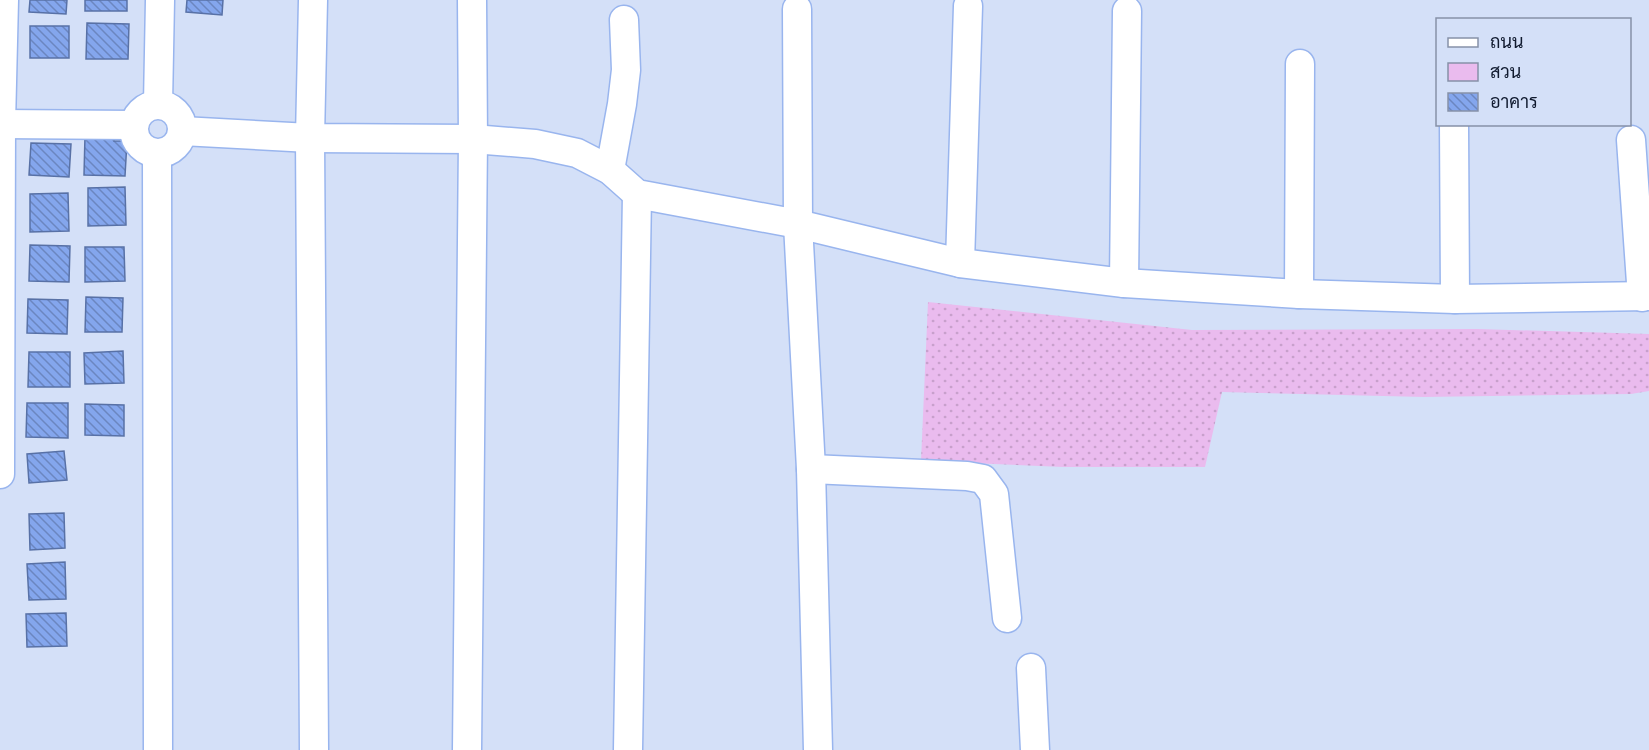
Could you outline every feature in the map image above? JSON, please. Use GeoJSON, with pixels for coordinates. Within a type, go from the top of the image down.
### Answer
{"type":"FeatureCollection","features":[{"type":"Feature","properties":{"kind":"street"},"geometry":{"type":"LineString","coordinates":[[0,474],[1,124],[4,0]]}},
{"type":"Feature","properties":{"kind":"street"},"geometry":{"type":"LineString","coordinates":[[158,104],[160,0]]}},
{"type":"Feature","properties":{"kind":"street"},"geometry":{"type":"LineString","coordinates":[[313,0],[310,138],[314,750]]}},
{"type":"Feature","properties":{"kind":"street"},"geometry":{"type":"LineString","coordinates":[[467,750],[473,139],[472,0]]}},
{"type":"Feature","properties":{"kind":"street"},"geometry":{"type":"LineString","coordinates":[[960,263],[968,6]]}},
{"type":"Feature","properties":{"kind":"street"},"geometry":{"type":"LineString","coordinates":[[797,9],[798,224],[811,469],[818,750]]}},
{"type":"Feature","properties":{"kind":"street"},"geometry":{"type":"LineString","coordinates":[[1124,283],[1127,11]]}},
{"type":"Feature","properties":{"kind":"street"},"geometry":{"type":"LineString","coordinates":[[610,170],[624,81],[624,20]]}},
{"type":"Feature","properties":{"kind":"street"},"geometry":{"type":"LineString","coordinates":[[1299,294],[1300,63]]}},
{"type":"Feature","properties":{"kind":"street"},"geometry":{"type":"LineString","coordinates":[[158,104],[168,106],[176,112],[181,121],[182,131],[178,143],[169,151],[156,154],[143,149],[135,139],[134,125],[142,110],[158,104]]}},
{"type":"Feature","properties":{"kind":"street"},"geometry":{"type":"LineString","coordinates":[[1,124],[134,125]]}},
{"type":"Feature","properties":{"kind":"street"},"geometry":{"type":"LineString","coordinates":[[1454,126],[1455,299]]}},
{"type":"Feature","properties":{"kind":"street"},"geometry":{"type":"LineString","coordinates":[[182,131],[310,138],[473,139],[534,144],[577,153],[610,170],[637,194],[798,224],[960,263],[1124,283],[1299,294],[1455,299],[1645,296],[1631,140]]}},
{"type":"Feature","properties":{"kind":"street"},"geometry":{"type":"LineString","coordinates":[[156,154],[158,750]]}},
{"type":"Feature","properties":{"kind":"street"},"geometry":{"type":"LineString","coordinates":[[628,750],[637,194]]}},
{"type":"Feature","properties":{"kind":"street"},"geometry":{"type":"LineString","coordinates":[[811,469],[967,476],[983,479],[994,494],[1007,618]]}},
{"type":"Feature","properties":{"kind":"street"},"geometry":{"type":"LineString","coordinates":[[1031,668],[1035,750]]}},
{"type":"Feature","properties":{"kind":"green space"},"geometry":{"type":"Polygon","coordinates":[[[928,302],[1192,330],[1477,329],[1649,334],[1649,391],[1631,394],[1424,397],[1222,392],[1205,467],[1063,467],[921,461],[928,302]]]}},
{"type":"Feature","properties":{"kind":"building"},"geometry":{"type":"Polygon","coordinates":[[[30,0],[67,0],[66,14],[29,12],[30,0]]]}},
{"type":"Feature","properties":{"kind":"building"},"geometry":{"type":"Polygon","coordinates":[[[85,0],[127,0],[127,11],[85,11],[85,0]]]}},
{"type":"Feature","properties":{"kind":"building"},"geometry":{"type":"Polygon","coordinates":[[[187,0],[223,0],[222,15],[186,12],[187,0]]]}},
{"type":"Feature","properties":{"kind":"building"},"geometry":{"type":"Polygon","coordinates":[[[87,23],[129,24],[128,59],[86,59],[87,23]]]}},
{"type":"Feature","properties":{"kind":"building"},"geometry":{"type":"Polygon","coordinates":[[[30,26],[69,26],[69,58],[30,58],[30,26]]]}},
{"type":"Feature","properties":{"kind":"building"},"geometry":{"type":"Polygon","coordinates":[[[85,136],[114,136],[114,141],[127,141],[125,176],[84,175],[85,136]]]}},
{"type":"Feature","properties":{"kind":"building"},"geometry":{"type":"Polygon","coordinates":[[[31,143],[71,144],[69,177],[29,175],[31,143]]]}},
{"type":"Feature","properties":{"kind":"building"},"geometry":{"type":"Polygon","coordinates":[[[125,187],[126,225],[88,226],[88,188],[125,187]]]}},
{"type":"Feature","properties":{"kind":"building"},"geometry":{"type":"Polygon","coordinates":[[[68,193],[69,231],[30,232],[30,194],[68,193]]]}},
{"type":"Feature","properties":{"kind":"building"},"geometry":{"type":"Polygon","coordinates":[[[30,245],[70,246],[69,282],[29,281],[30,245]]]}},
{"type":"Feature","properties":{"kind":"building"},"geometry":{"type":"Polygon","coordinates":[[[85,247],[124,247],[125,281],[85,282],[85,247]]]}},
{"type":"Feature","properties":{"kind":"building"},"geometry":{"type":"Polygon","coordinates":[[[86,297],[123,298],[122,332],[85,332],[86,297]]]}},
{"type":"Feature","properties":{"kind":"building"},"geometry":{"type":"Polygon","coordinates":[[[28,299],[68,300],[67,334],[27,333],[28,299]]]}},
{"type":"Feature","properties":{"kind":"building"},"geometry":{"type":"Polygon","coordinates":[[[123,351],[124,383],[85,384],[84,353],[123,351]]]}},
{"type":"Feature","properties":{"kind":"building"},"geometry":{"type":"Polygon","coordinates":[[[29,352],[70,352],[70,387],[28,387],[29,352]]]}},
{"type":"Feature","properties":{"kind":"building"},"geometry":{"type":"Polygon","coordinates":[[[27,403],[68,403],[68,438],[26,437],[27,403]]]}},
{"type":"Feature","properties":{"kind":"building"},"geometry":{"type":"Polygon","coordinates":[[[85,404],[124,405],[124,436],[85,435],[85,404]]]}},
{"type":"Feature","properties":{"kind":"building"},"geometry":{"type":"Polygon","coordinates":[[[64,451],[67,480],[29,483],[27,454],[64,451]]]}},
{"type":"Feature","properties":{"kind":"building"},"geometry":{"type":"Polygon","coordinates":[[[64,513],[65,548],[30,550],[29,514],[64,513]]]}},
{"type":"Feature","properties":{"kind":"building"},"geometry":{"type":"Polygon","coordinates":[[[65,562],[66,599],[29,600],[27,564],[65,562]]]}},
{"type":"Feature","properties":{"kind":"building"},"geometry":{"type":"Polygon","coordinates":[[[66,613],[67,646],[27,647],[26,614],[66,613]]]}}]}
